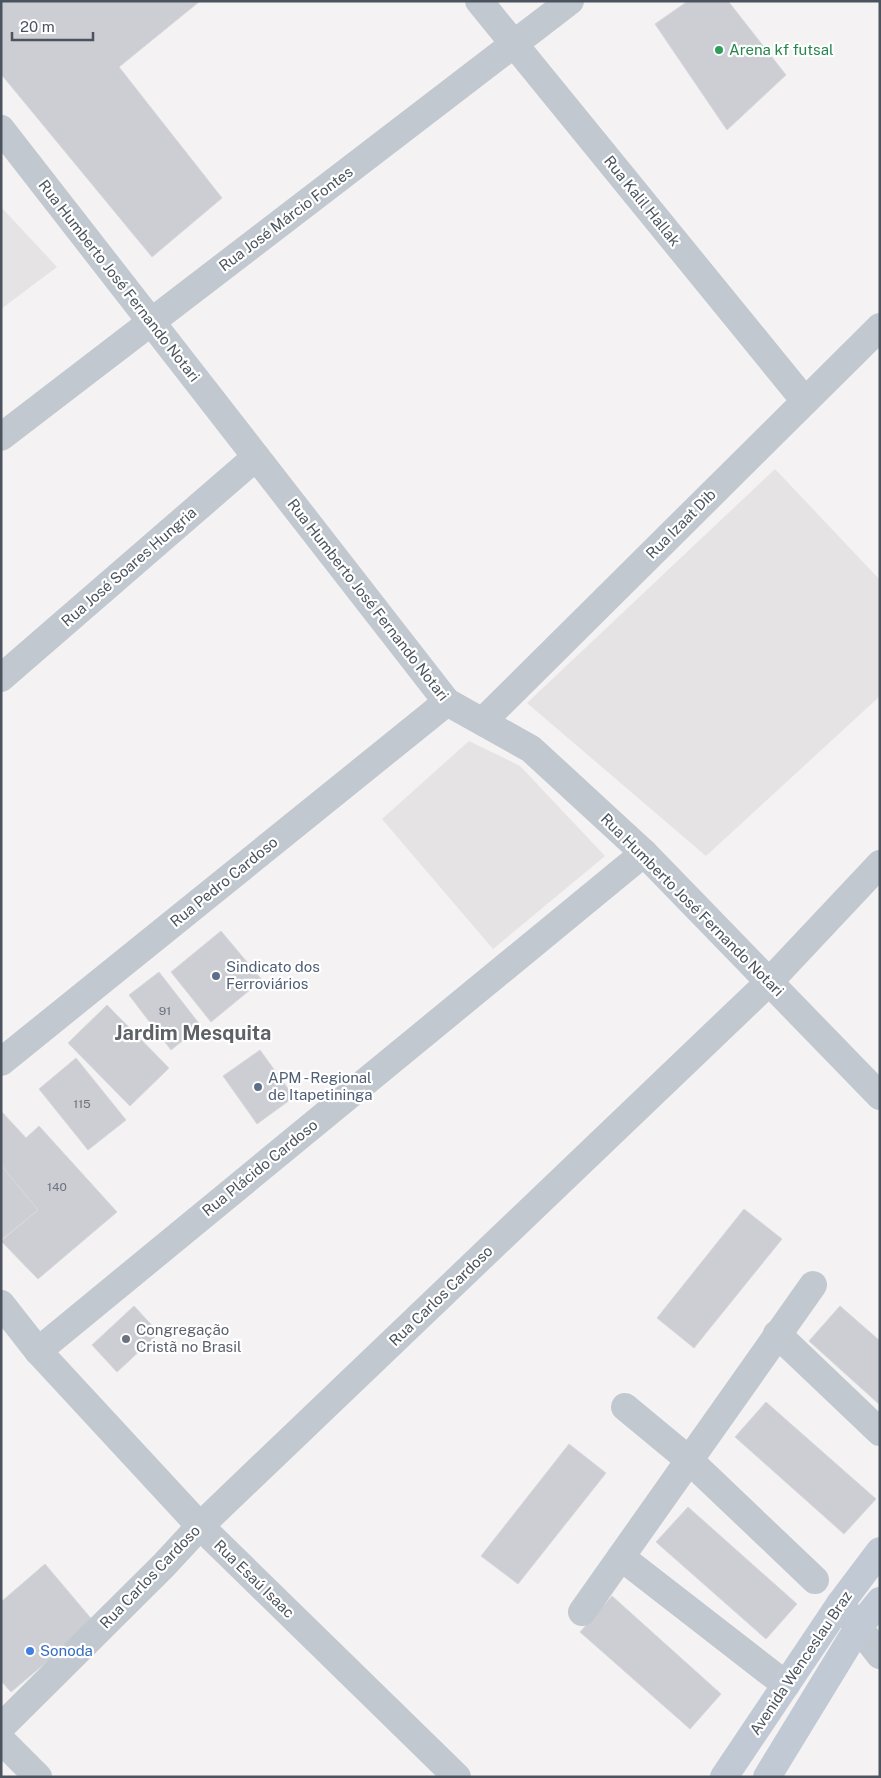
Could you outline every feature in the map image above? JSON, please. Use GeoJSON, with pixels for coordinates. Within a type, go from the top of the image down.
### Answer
{"type":"FeatureCollection","features":[{"type":"Feature","properties":{"kind":"main road","name":"Avenida Wenceslau Braz"},"geometry":{"type":"LineString","coordinates":[[724,1777],[840,1604],[880,1552]]}},
{"type":"Feature","properties":{"kind":"main road","name":"Avenida Wenceslau Braz"},"geometry":{"type":"LineString","coordinates":[[767,1776],[858,1628],[880,1601]]}},
{"type":"Feature","properties":{"kind":"street","name":"Rua Kalil Hallak"},"geometry":{"type":"LineString","coordinates":[[479,1],[805,401]]}},
{"type":"Feature","properties":{"kind":"street","name":"Rua José Márcio Fontes"},"geometry":{"type":"LineString","coordinates":[[1,437],[570,1]]}},
{"type":"Feature","properties":{"kind":"street","name":"Rua Humberto José Fernando Notari"},"geometry":{"type":"LineString","coordinates":[[1,129],[447,702],[532,749],[644,852],[880,1096]]}},
{"type":"Feature","properties":{"kind":"street","name":"Rua Izaat Dib"},"geometry":{"type":"LineString","coordinates":[[483,721],[880,327]]}},
{"type":"Feature","properties":{"kind":"street","name":"Rua José Soares Hungria"},"geometry":{"type":"LineString","coordinates":[[1,678],[256,456]]}},
{"type":"Feature","properties":{"kind":"street","name":"Rua Pedro Cardoso"},"geometry":{"type":"LineString","coordinates":[[1,1062],[447,702]]}},
{"type":"Feature","properties":{"kind":"street","name":"Rua Plácido Cardoso"},"geometry":{"type":"LineString","coordinates":[[38,1351],[644,852]]}},
{"type":"Feature","properties":{"kind":"street","name":"Rua Carlos Cardoso"},"geometry":{"type":"LineString","coordinates":[[1,1727],[164,1565],[200,1526],[769,982],[880,864]]}},
{"type":"Feature","properties":{"kind":"street"},"geometry":{"type":"LineString","coordinates":[[582,1612],[813,1285]]}},
{"type":"Feature","properties":{"kind":"street","name":"Rua Esaú Isaac"},"geometry":{"type":"LineString","coordinates":[[1,1304],[38,1351],[200,1526],[457,1777]]}},
{"type":"Feature","properties":{"kind":"street"},"geometry":{"type":"LineString","coordinates":[[777,1334],[880,1432]]}},
{"type":"Feature","properties":{"kind":"street"},"geometry":{"type":"LineString","coordinates":[[625,1407],[689,1460],[814,1580]]}},
{"type":"Feature","properties":{"kind":"street"},"geometry":{"type":"LineString","coordinates":[[621,1557],[786,1685]]}},
{"type":"Feature","properties":{"kind":"street"},"geometry":{"type":"LineString","coordinates":[[840,1604],[880,1655]]}},
{"type":"Feature","properties":{"kind":"street"},"geometry":{"type":"LineString","coordinates":[[1,1740],[38,1777]]}},
{"type":"Feature","properties":{"kind":"shaded area"},"geometry":{"type":"Polygon","coordinates":[[[1,207],[57,267],[1,309],[1,207]]]}},
{"type":"Feature","properties":{"kind":"shaded area"},"geometry":{"type":"Polygon","coordinates":[[[775,469],[880,580],[880,696],[706,856],[527,703],[775,469]]]}},
{"type":"Feature","properties":{"kind":"shaded area"},"geometry":{"type":"Polygon","coordinates":[[[469,741],[520,766],[605,856],[493,949],[382,819],[469,741]]]}},
{"type":"Feature","properties":{"kind":"building"},"geometry":{"type":"Polygon","coordinates":[[[1,1],[200,1],[119,67],[222,198],[152,257],[1,74],[1,1]]]}},
{"type":"Feature","properties":{"kind":"building","name":"Arena kf futsal"},"geometry":{"type":"Polygon","coordinates":[[[688,1],[728,1],[786,75],[727,130],[655,24],[688,1]]]}},
{"type":"Feature","properties":{"kind":"building","name":"Sindicato dos Ferroviários"},"geometry":{"type":"Polygon","coordinates":[[[221,931],[262,980],[211,1022],[171,972],[221,931]]]}},
{"type":"Feature","properties":{"kind":"building"},"geometry":{"type":"Polygon","coordinates":[[[159,972],[201,1026],[171,1050],[129,995],[159,972]]]}},
{"type":"Feature","properties":{"kind":"building"},"geometry":{"type":"Polygon","coordinates":[[[107,1005],[169,1068],[130,1106],[68,1043],[107,1005]]]}},
{"type":"Feature","properties":{"kind":"building","name":"APM - Regional de Itapetininga"},"geometry":{"type":"Polygon","coordinates":[[[260,1050],[294,1097],[257,1124],[223,1076],[260,1050]]]}},
{"type":"Feature","properties":{"kind":"building"},"geometry":{"type":"Polygon","coordinates":[[[76,1058],[126,1120],[88,1150],[39,1089],[76,1058]]]}},
{"type":"Feature","properties":{"kind":"building"},"geometry":{"type":"Polygon","coordinates":[[[1,1111],[26,1138],[39,1126],[117,1212],[38,1279],[1,1241],[38,1210],[1,1165],[1,1111]]]}},
{"type":"Feature","properties":{"kind":"building"},"geometry":{"type":"Polygon","coordinates":[[[1,1165],[38,1210],[1,1240],[1,1165]]]}},
{"type":"Feature","properties":{"kind":"building"},"geometry":{"type":"Polygon","coordinates":[[[744,1209],[782,1239],[694,1348],[657,1318],[744,1209]]]}},
{"type":"Feature","properties":{"kind":"building","name":"Congregação Cristã no Brasil"},"geometry":{"type":"Polygon","coordinates":[[[134,1306],[159,1333],[117,1372],[92,1345],[134,1306]]]}},
{"type":"Feature","properties":{"kind":"building"},"geometry":{"type":"Polygon","coordinates":[[[840,1306],[880,1341],[880,1405],[809,1341],[840,1306]]]}},
{"type":"Feature","properties":{"kind":"building"},"geometry":{"type":"Polygon","coordinates":[[[766,1402],[876,1499],[844,1534],[735,1437],[766,1402]]]}},
{"type":"Feature","properties":{"kind":"building"},"geometry":{"type":"Polygon","coordinates":[[[569,1444],[606,1473],[518,1584],[481,1556],[569,1444]]]}},
{"type":"Feature","properties":{"kind":"building"},"geometry":{"type":"Polygon","coordinates":[[[688,1507],[797,1604],[766,1639],[656,1542],[688,1507]]]}},
{"type":"Feature","properties":{"kind":"building","name":"Sonoda"},"geometry":{"type":"Polygon","coordinates":[[[45,1564],[94,1622],[11,1692],[1,1681],[1,1602],[45,1564]]]}},
{"type":"Feature","properties":{"kind":"building"},"geometry":{"type":"Polygon","coordinates":[[[612,1596],[721,1694],[690,1729],[580,1632],[612,1596]]]}},
{"type":"Feature","properties":{"kind":"place","name":"Arena kf futsal"},"geometry":{"type":"Point","coordinates":[719,50]}},
{"type":"Feature","properties":{"kind":"place","name":"Sindicato dos Ferroviários"},"geometry":{"type":"Point","coordinates":[216,976]}},
{"type":"Feature","properties":{"kind":"place","name":"APM - Regional de Itapetininga"},"geometry":{"type":"Point","coordinates":[258,1087]}},
{"type":"Feature","properties":{"kind":"place","name":"Congregação Cristã no Brasil"},"geometry":{"type":"Point","coordinates":[126,1339]}},
{"type":"Feature","properties":{"kind":"place","name":"Sonoda"},"geometry":{"type":"Point","coordinates":[30,1651]}},
{"type":"Feature","properties":{"kind":"district","name":"Jardim Mesquita"},"geometry":{"type":"Point","coordinates":[193,1033]}}]}
